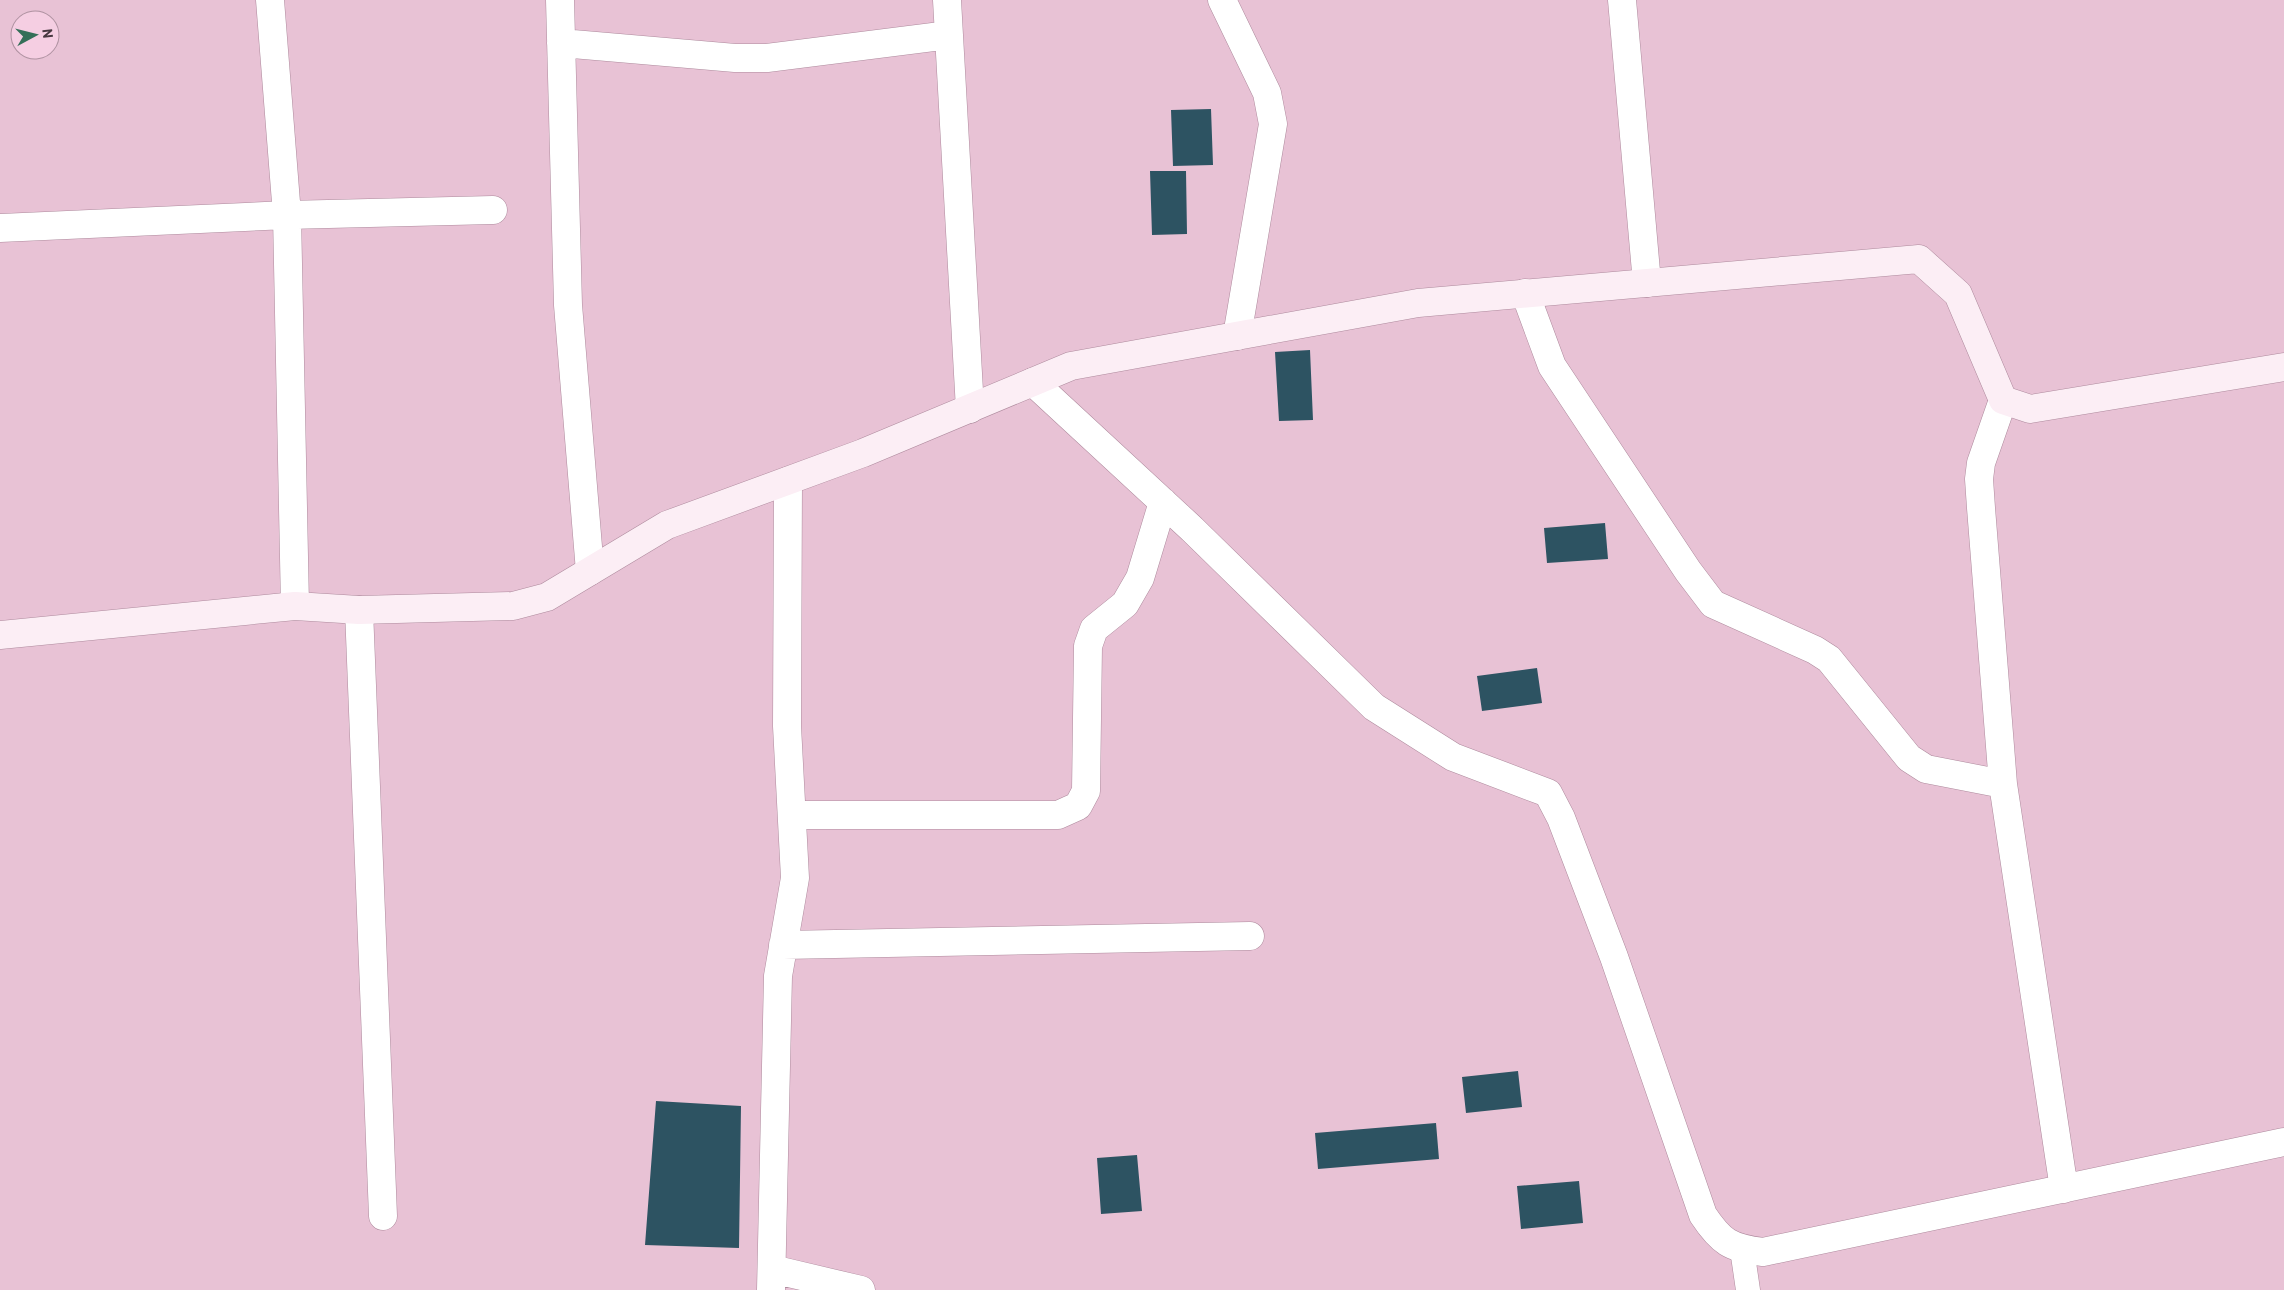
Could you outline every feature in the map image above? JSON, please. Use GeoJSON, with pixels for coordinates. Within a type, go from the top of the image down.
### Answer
{"type":"FeatureCollection","features":[{"type":"Feature","properties":{"kind":"street"},"geometry":{"type":"LineString","coordinates":[[270,0],[287,215],[295,606]]}},
{"type":"Feature","properties":{"kind":"street"},"geometry":{"type":"LineString","coordinates":[[560,0],[568,305],[590,571]]}},
{"type":"Feature","properties":{"kind":"street"},"geometry":{"type":"LineString","coordinates":[[947,0],[970,409]]}},
{"type":"Feature","properties":{"kind":"street"},"geometry":{"type":"LineString","coordinates":[[1222,0],[1267,93],[1273,124],[1237,336]]}},
{"type":"Feature","properties":{"kind":"street"},"geometry":{"type":"LineString","coordinates":[[1622,0],[1647,283]]}},
{"type":"Feature","properties":{"kind":"street"},"geometry":{"type":"LineString","coordinates":[[561,42],[735,58],[767,58],[949,35]]}},
{"type":"Feature","properties":{"kind":"street"},"geometry":{"type":"LineString","coordinates":[[0,228],[287,215],[492,210]]}},
{"type":"Feature","properties":{"kind":"street"},"geometry":{"type":"LineString","coordinates":[[0,635],[295,606],[359,610],[513,606],[548,597],[667,525],[863,453],[1071,366],[1418,303],[1918,259],[1958,294],[2004,400],[1981,462],[1979,479],[2003,784],[2064,1189]]}},
{"type":"Feature","properties":{"kind":"street"},"geometry":{"type":"LineString","coordinates":[[1525,293],[1552,366],[1688,571],[1713,604],[1815,650],[1829,659],[1909,758],[1926,769],[2003,784]]}},
{"type":"Feature","properties":{"kind":"street"},"geometry":{"type":"LineString","coordinates":[[2004,400],[2030,409],[2284,367]]}},
{"type":"Feature","properties":{"kind":"street"},"geometry":{"type":"LineString","coordinates":[[1033,382],[1163,502],[1374,707],[1453,757],[1548,793],[1570,840],[1614,957],[1703,1214],[1717,1236],[1742,1250],[1762,1252],[2284,1142]]}},
{"type":"Feature","properties":{"kind":"street"},"geometry":{"type":"LineString","coordinates":[[788,481],[787,726],[795,878],[778,976],[772,1279],[861,1290]]}},
{"type":"Feature","properties":{"kind":"street"},"geometry":{"type":"LineString","coordinates":[[792,815],[1058,814],[1078,806],[1086,791],[1088,646],[1094,629],[1125,604],[1140,578],[1163,502]]}},
{"type":"Feature","properties":{"kind":"street"},"geometry":{"type":"LineString","coordinates":[[359,610],[383,1216]]}},
{"type":"Feature","properties":{"kind":"street"},"geometry":{"type":"LineString","coordinates":[[783,945],[1250,936]]}},
{"type":"Feature","properties":{"kind":"lane"},"geometry":{"type":"LineString","coordinates":[[1742,1250],[1748,1290]]}},
{"type":"Feature","properties":{"kind":"building"},"geometry":{"type":"Polygon","coordinates":[[[1211,109],[1213,165],[1173,166],[1171,110],[1211,109]]]}},
{"type":"Feature","properties":{"kind":"building"},"geometry":{"type":"Polygon","coordinates":[[[1150,171],[1186,171],[1187,234],[1152,235],[1150,171]]]}},
{"type":"Feature","properties":{"kind":"building"},"geometry":{"type":"Polygon","coordinates":[[[1310,350],[1313,420],[1279,421],[1275,352],[1310,350]]]}},
{"type":"Feature","properties":{"kind":"building"},"geometry":{"type":"Polygon","coordinates":[[[1605,523],[1608,559],[1547,563],[1544,528],[1605,523]]]}},
{"type":"Feature","properties":{"kind":"building"},"geometry":{"type":"Polygon","coordinates":[[[1537,668],[1542,703],[1482,711],[1477,676],[1537,668]]]}},
{"type":"Feature","properties":{"kind":"building"},"geometry":{"type":"Polygon","coordinates":[[[1518,1071],[1522,1107],[1466,1113],[1462,1077],[1518,1071]]]}},
{"type":"Feature","properties":{"kind":"building"},"geometry":{"type":"Polygon","coordinates":[[[656,1101],[741,1106],[739,1248],[645,1245],[656,1101]]]}},
{"type":"Feature","properties":{"kind":"building"},"geometry":{"type":"Polygon","coordinates":[[[1436,1123],[1439,1159],[1318,1169],[1315,1133],[1436,1123]]]}},
{"type":"Feature","properties":{"kind":"building"},"geometry":{"type":"Polygon","coordinates":[[[1137,1155],[1142,1211],[1101,1214],[1097,1158],[1137,1155]]]}},
{"type":"Feature","properties":{"kind":"building"},"geometry":{"type":"Polygon","coordinates":[[[1579,1181],[1583,1223],[1521,1229],[1517,1186],[1579,1181]]]}}]}
